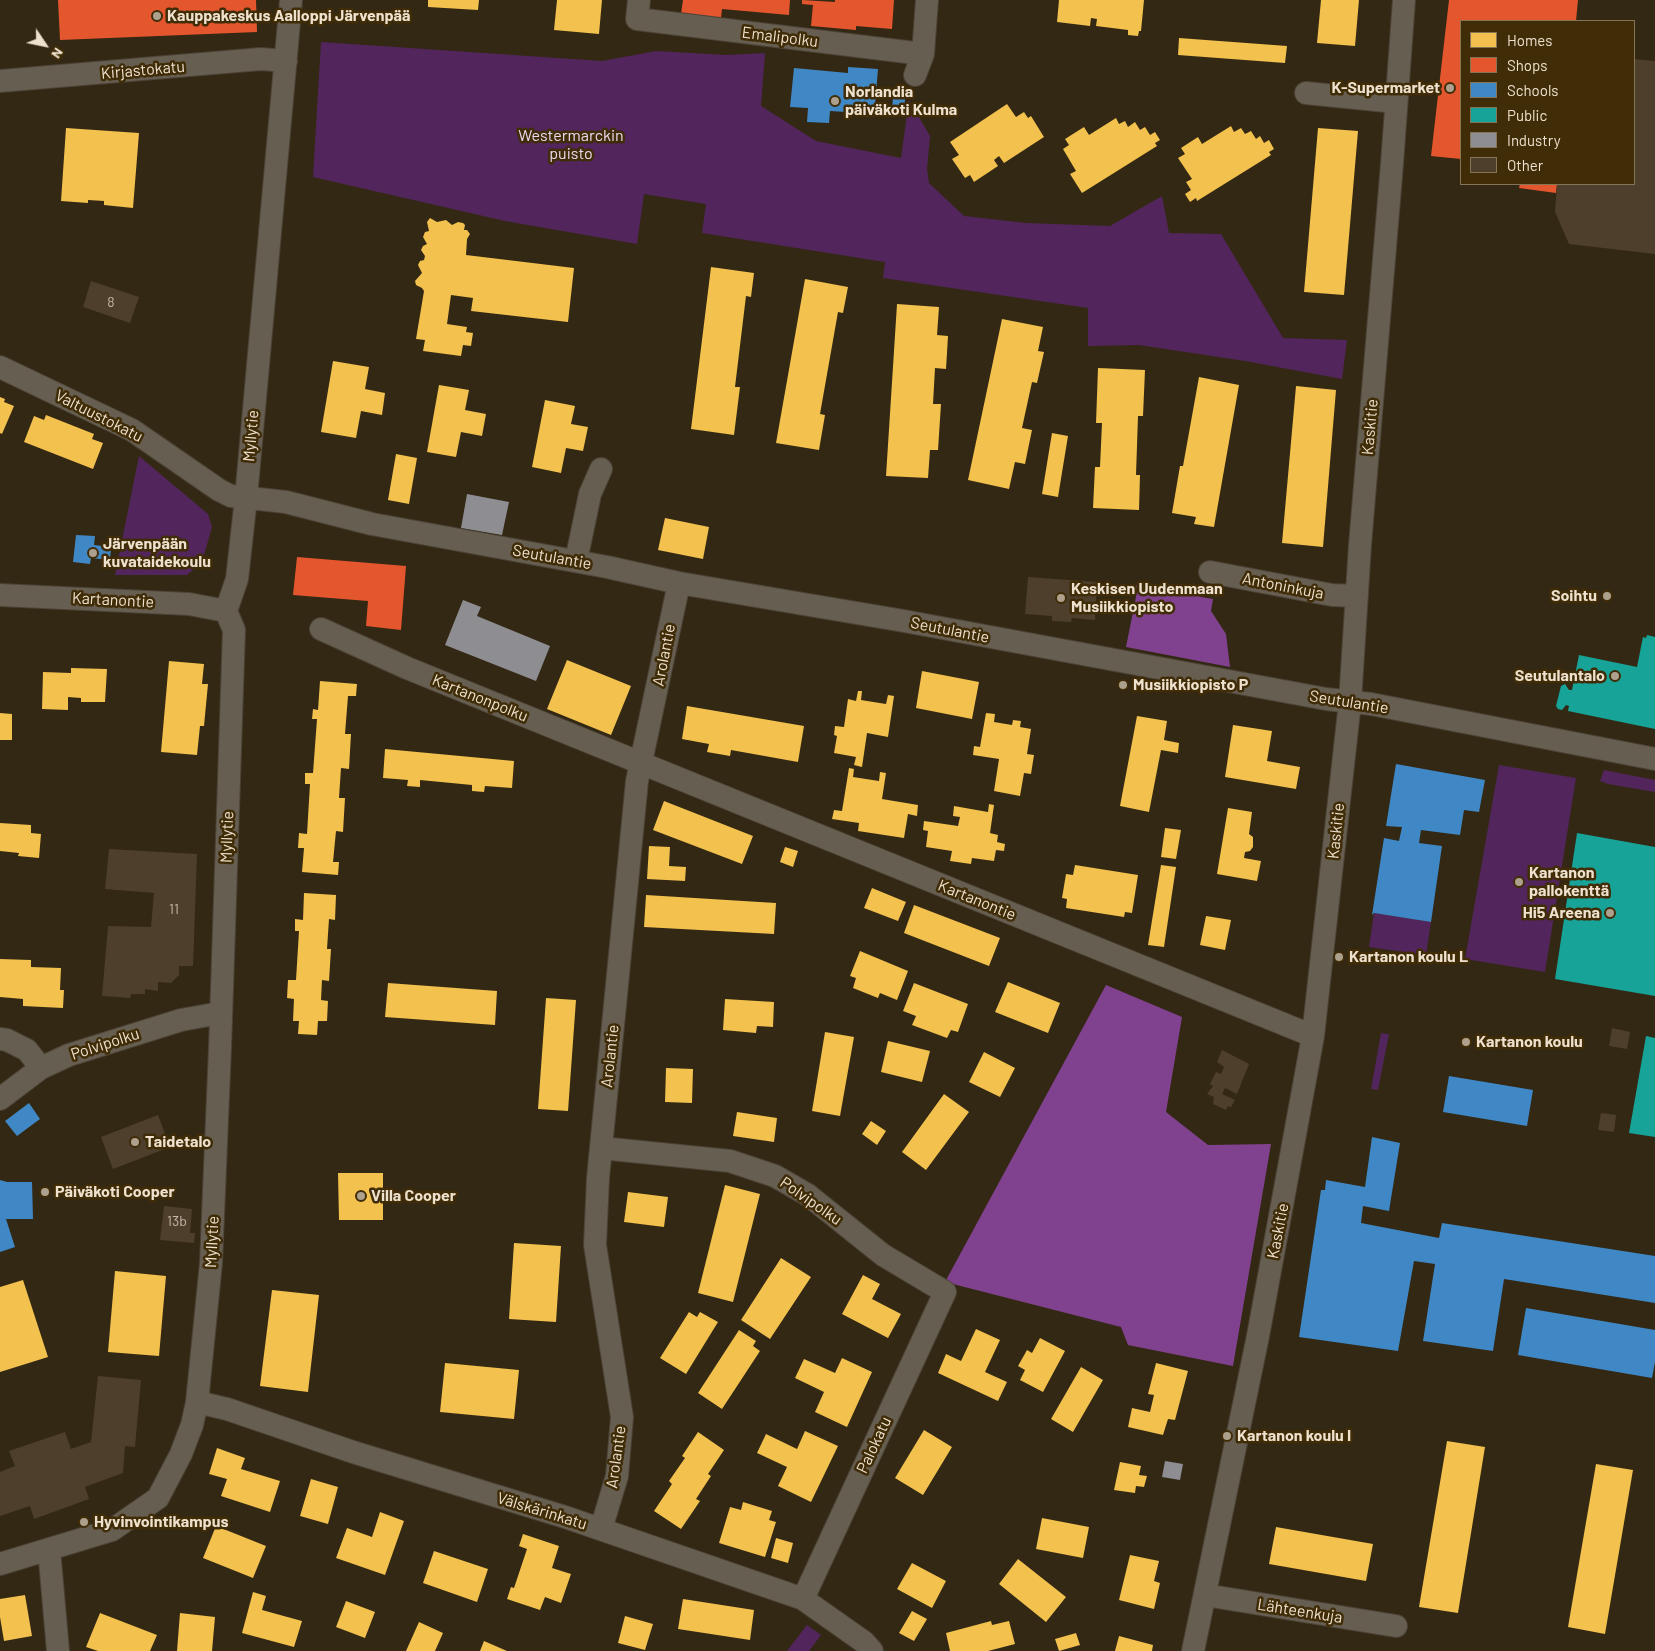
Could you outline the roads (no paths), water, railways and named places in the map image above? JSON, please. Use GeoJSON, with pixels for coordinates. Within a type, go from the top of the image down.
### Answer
{"type":"FeatureCollection","features":[{"type":"Feature","properties":{"kind":"street","name":"Myllytie"},"geometry":{"type":"LineString","coordinates":[[0,1564],[112,1530],[158,1498],[181,1454],[192,1425],[197,1402],[211,1263],[234,630],[226,611],[237,579],[246,498],[291,0]]}},
{"type":"Feature","properties":{"kind":"street"},"geometry":{"type":"LineString","coordinates":[[915,74],[922,54],[927,0]]}},
{"type":"Feature","properties":{"kind":"street","name":"Kaskitie"},"geometry":{"type":"LineString","coordinates":[[1193,1651],[1260,1327],[1314,1036],[1350,702],[1404,0]]}},
{"type":"Feature","properties":{"kind":"street","name":"Emalipolku"},"geometry":{"type":"LineString","coordinates":[[638,10],[922,54]]}},
{"type":"Feature","properties":{"kind":"street","name":"Kirjastokatu"},"geometry":{"type":"LineString","coordinates":[[0,82],[261,59],[286,61]]}},
{"type":"Feature","properties":{"kind":"street"},"geometry":{"type":"LineString","coordinates":[[1306,93],[1396,102]]}},
{"type":"Feature","properties":{"kind":"street","name":"Valtuustokatu"},"geometry":{"type":"LineString","coordinates":[[0,367],[132,430],[219,490],[231,496],[246,498]]}},
{"type":"Feature","properties":{"kind":"street"},"geometry":{"type":"LineString","coordinates":[[576,561],[590,494],[601,469]]}},
{"type":"Feature","properties":{"kind":"street","name":"Seutulantie"},"geometry":{"type":"LineString","coordinates":[[246,498],[286,502],[372,524],[576,561],[679,583],[904,621],[1229,682],[1371,704],[1655,760]]}},
{"type":"Feature","properties":{"kind":"street","name":"Antoninkuja"},"geometry":{"type":"LineString","coordinates":[[1210,572],[1332,595],[1357,596]]}},
{"type":"Feature","properties":{"kind":"street","name":"Arolantie"},"geometry":{"type":"LineString","coordinates":[[601,1529],[616,1476],[622,1417],[595,1245],[598,1178],[637,781],[679,583]]}},
{"type":"Feature","properties":{"kind":"street","name":"Kartanontie"},"geometry":{"type":"LineString","coordinates":[[0,595],[189,604],[226,611]]}},
{"type":"Feature","properties":{"kind":"street","name":"Kartanonpolku"},"geometry":{"type":"LineString","coordinates":[[321,629],[407,668],[641,764]]}},
{"type":"Feature","properties":{"kind":"street","name":"Kartanontie"},"geometry":{"type":"LineString","coordinates":[[641,764],[1314,1036]]}},
{"type":"Feature","properties":{"kind":"street","name":"Polvipolku"},"geometry":{"type":"LineString","coordinates":[[0,1099],[41,1068],[69,1055],[180,1020],[220,1013]]}},
{"type":"Feature","properties":{"kind":"street"},"geometry":{"type":"LineString","coordinates":[[0,1039],[7,1040],[27,1050],[41,1068]]}},
{"type":"Feature","properties":{"kind":"street","name":"Polvipolku"},"geometry":{"type":"LineString","coordinates":[[601,1148],[730,1161],[775,1176],[808,1195],[883,1255],[945,1292]]}},
{"type":"Feature","properties":{"kind":"street","name":"Palokatu"},"geometry":{"type":"LineString","coordinates":[[803,1599],[945,1292]]}},
{"type":"Feature","properties":{"kind":"street","name":"Välskärinkatu"},"geometry":{"type":"LineString","coordinates":[[197,1402],[227,1409],[353,1452],[601,1529],[803,1599],[864,1642],[872,1651]]}},
{"type":"Feature","properties":{"kind":"street"},"geometry":{"type":"LineString","coordinates":[[49,1549],[58,1651]]}},
{"type":"Feature","properties":{"kind":"street","name":"Lähteenkuja"},"geometry":{"type":"LineString","coordinates":[[1205,1595],[1396,1626]]}},
{"type":"Feature","properties":{"kind":"place","name":"Kauppakeskus Aalloppi Järvenpää"},"geometry":{"type":"Point","coordinates":[157,16]}},
{"type":"Feature","properties":{"kind":"place","name":"K-Supermarket"},"geometry":{"type":"Point","coordinates":[1450,88]}},
{"type":"Feature","properties":{"kind":"place","name":"Norlandia päiväkoti Kulma"},"geometry":{"type":"Point","coordinates":[835,101]}},
{"type":"Feature","properties":{"kind":"place","name":"Järvenpään kuvataidekoulu"},"geometry":{"type":"Point","coordinates":[93,553]}},
{"type":"Feature","properties":{"kind":"place","name":"Soihtu"},"geometry":{"type":"Point","coordinates":[1607,596]}},
{"type":"Feature","properties":{"kind":"place","name":"Keskisen Uudenmaan Musiikkiopisto"},"geometry":{"type":"Point","coordinates":[1061,598]}},
{"type":"Feature","properties":{"kind":"place","name":"Seutulantalo"},"geometry":{"type":"Point","coordinates":[1615,676]}},
{"type":"Feature","properties":{"kind":"place","name":"Musiikkiopisto P"},"geometry":{"type":"Point","coordinates":[1123,685]}},
{"type":"Feature","properties":{"kind":"place","name":"Kartanon pallokenttä"},"geometry":{"type":"Point","coordinates":[1519,882]}},
{"type":"Feature","properties":{"kind":"place","name":"Hi5 Areena"},"geometry":{"type":"Point","coordinates":[1610,913]}},
{"type":"Feature","properties":{"kind":"place","name":"Kartanon koulu L"},"geometry":{"type":"Point","coordinates":[1339,957]}},
{"type":"Feature","properties":{"kind":"place","name":"Kartanon koulu"},"geometry":{"type":"Point","coordinates":[1466,1042]}},
{"type":"Feature","properties":{"kind":"place","name":"Taidetalo"},"geometry":{"type":"Point","coordinates":[135,1142]}},
{"type":"Feature","properties":{"kind":"place","name":"Päiväkoti Cooper"},"geometry":{"type":"Point","coordinates":[45,1192]}},
{"type":"Feature","properties":{"kind":"place","name":"Villa Cooper"},"geometry":{"type":"Point","coordinates":[361,1196]}},
{"type":"Feature","properties":{"kind":"place","name":"Kartanon koulu I"},"geometry":{"type":"Point","coordinates":[1227,1436]}},
{"type":"Feature","properties":{"kind":"place","name":"Hyvinvointikampus"},"geometry":{"type":"Point","coordinates":[84,1522]}},
{"type":"Feature","properties":{"kind":"park label","name":"Westermarckin puisto"},"geometry":{"type":"Point","coordinates":[571,145]}}]}
